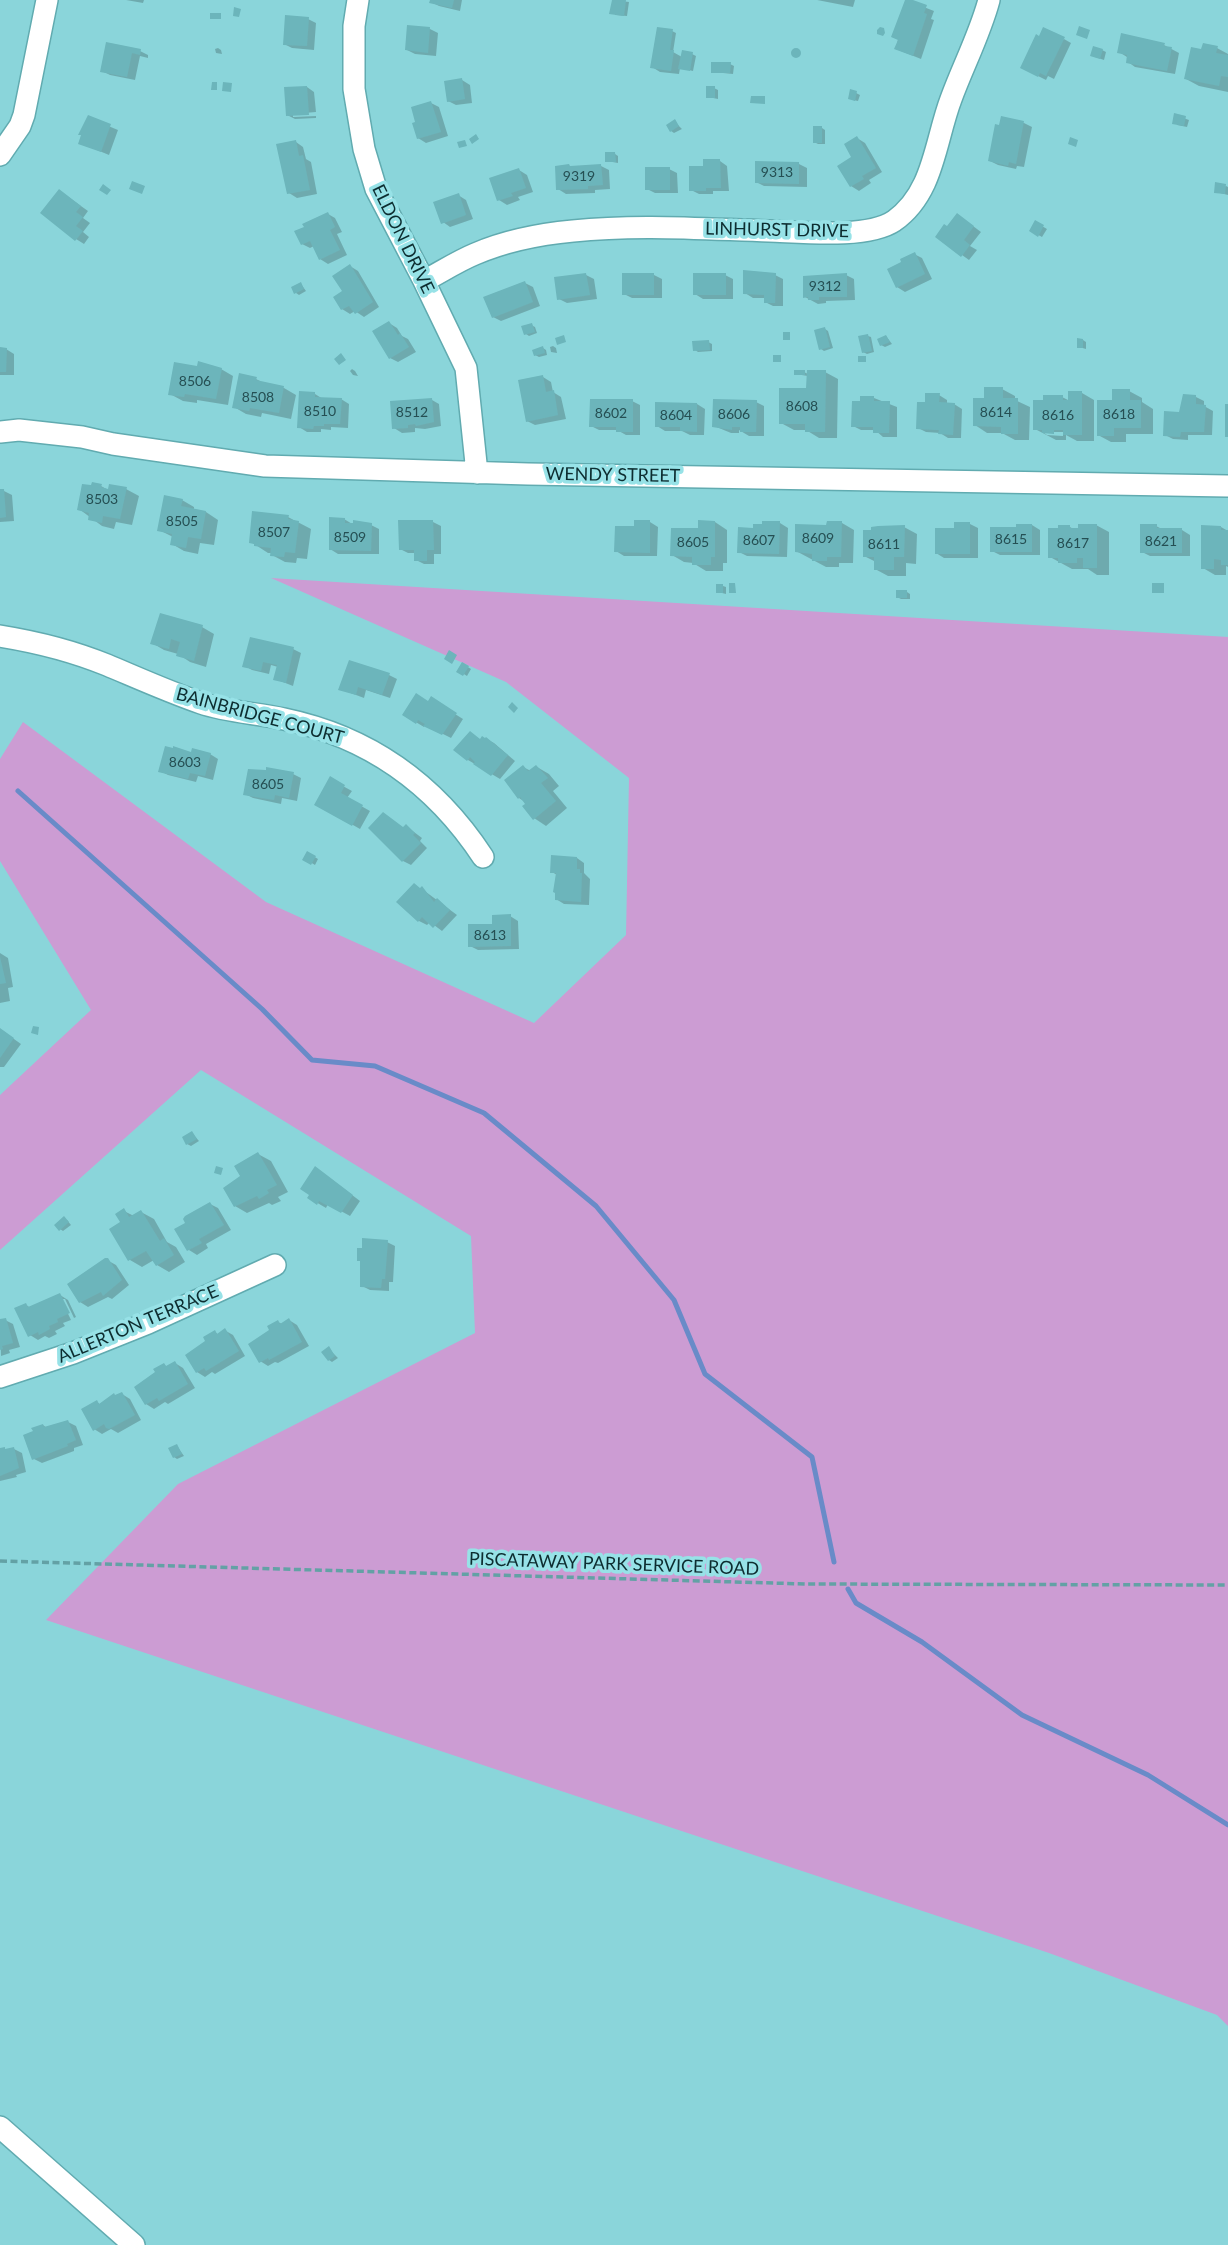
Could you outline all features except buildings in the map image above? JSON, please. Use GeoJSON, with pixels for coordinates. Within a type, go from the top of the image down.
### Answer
{"type":"FeatureCollection","features":[{"type":"Feature","properties":{"kind":"street"},"geometry":{"type":"LineString","coordinates":[[0,155],[20,126],[24,115],[47,0]]}},
{"type":"Feature","properties":{"kind":"street","name":"ELDON DRIVE"},"geometry":{"type":"LineString","coordinates":[[358,0],[354,26],[354,89],[364,149],[376,189],[466,368],[477,472]]}},
{"type":"Feature","properties":{"kind":"street","name":"LINHURST DRIVE"},"geometry":{"type":"LineString","coordinates":[[424,281],[476,253],[531,237],[574,230],[630,228],[818,233],[863,231],[893,222],[909,208],[927,178],[950,101],[989,0]]}},
{"type":"Feature","properties":{"kind":"street","name":"WENDY STREET"},"geometry":{"type":"LineString","coordinates":[[0,432],[19,430],[82,437],[265,466],[1228,486]]}},
{"type":"Feature","properties":{"kind":"street","name":"BAINBRIDGE COURT"},"geometry":{"type":"LineString","coordinates":[[0,636],[67,650],[206,704],[284,719],[332,732],[359,744],[406,772],[428,791],[464,827],[483,857]]}},
{"type":"Feature","properties":{"kind":"street","name":"ALLERTON TERRACE"},"geometry":{"type":"LineString","coordinates":[[0,1377],[73,1353],[148,1323],[275,1265]]}},
{"type":"Feature","properties":{"kind":"street"},"geometry":{"type":"LineString","coordinates":[[0,2127],[134,2245]]}},
{"type":"Feature","properties":{"kind":"path","name":"PISCATAWAY PARK SERVICE ROAD"},"geometry":{"type":"LineString","coordinates":[[0,1561],[807,1584],[1228,1585]]}},
{"type":"Feature","properties":{"kind":"shaded area"},"geometry":{"type":"Polygon","coordinates":[[[271,578],[1228,637],[1228,2026],[1217,2015],[1049,1953],[46,1620],[178,1484],[475,1333],[471,1236],[201,1070],[0,1250],[0,1095],[91,1010],[0,861],[0,759],[23,722],[266,902],[534,1023],[626,935],[629,778],[506,682],[271,578]]]}},
{"type":"Feature","properties":{"kind":"waterway"},"geometry":{"type":"LineString","coordinates":[[18,791],[262,1009],[312,1060],[375,1066],[484,1113],[596,1206],[674,1300],[705,1374],[812,1457],[834,1562]]}},
{"type":"Feature","properties":{"kind":"waterway"},"geometry":{"type":"LineString","coordinates":[[848,1589],[856,1603],[922,1642],[1022,1715],[1148,1775],[1228,1825]]}}]}
